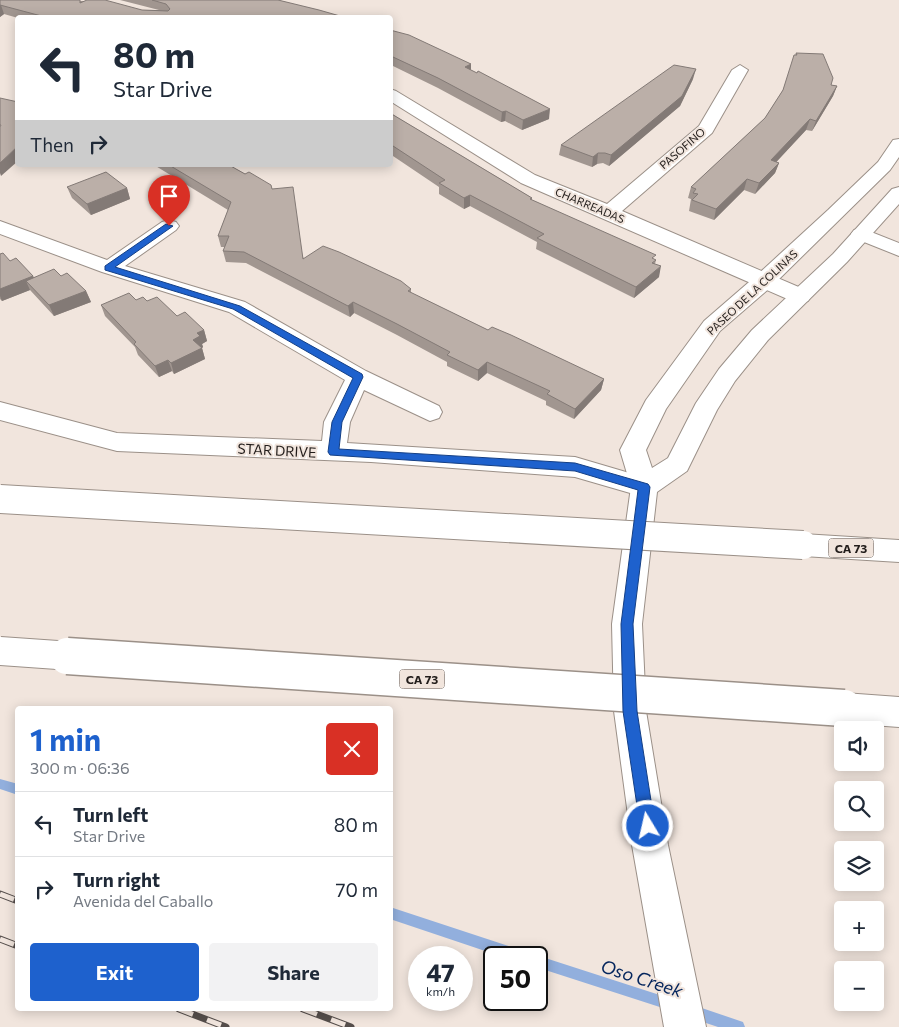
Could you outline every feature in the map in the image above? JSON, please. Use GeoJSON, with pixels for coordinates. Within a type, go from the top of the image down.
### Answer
{"type":"FeatureCollection","features":[{"type":"Feature","properties":{"kind":"main road","name":"PASOFINO"},"geometry":{"type":"LineString","coordinates":[[608,212],[706,128],[740,70]]}},
{"type":"Feature","properties":{"kind":"main road","name":"CHARREADAS"},"geometry":{"type":"LineString","coordinates":[[393,96],[528,180],[608,212],[800,296]]}},
{"type":"Feature","properties":{"kind":"main road","name":"PASEO DE LA COLINAS"},"geometry":{"type":"LineString","coordinates":[[685,1027],[650,845],[630,711],[627,624],[644,487],[633,450],[655,406],[712,326],[764,281],[884,166],[899,144]]}},
{"type":"Feature","properties":{"kind":"main road"},"geometry":{"type":"LineString","coordinates":[[861,234],[857,213],[871,196],[884,166]]}},
{"type":"Feature","properties":{"kind":"main road"},"geometry":{"type":"LineString","coordinates":[[644,487],[678,464],[705,409],[727,375],[760,335],[861,234],[899,193]]}},
{"type":"Feature","properties":{"kind":"main road"},"geometry":{"type":"LineString","coordinates":[[108,268],[169,226]]}},
{"type":"Feature","properties":{"kind":"main road"},"geometry":{"type":"LineString","coordinates":[[0,227],[108,268],[237,308],[358,377],[430,412]]}},
{"type":"Feature","properties":{"kind":"main road"},"geometry":{"type":"LineString","coordinates":[[861,234],[899,250]]}},
{"type":"Feature","properties":{"kind":"main road"},"geometry":{"type":"LineString","coordinates":[[333,452],[337,422],[358,377]]}},
{"type":"Feature","properties":{"kind":"main road","name":"STAR DRIVE"},"geometry":{"type":"LineString","coordinates":[[0,411],[117,442],[333,452],[575,467],[644,487]]}},
{"type":"Feature","properties":{"kind":"main road","name":"CA 73"},"geometry":{"type":"LineString","coordinates":[[0,499],[899,551]]}},
{"type":"Feature","properties":{"kind":"main road","name":"CA 73"},"geometry":{"type":"LineString","coordinates":[[0,651],[899,712]]}},
{"type":"Feature","properties":{"kind":"building"},"geometry":{"type":"Polygon","coordinates":[[[0,0],[80,0],[80,3],[87,0],[105,0],[142,10],[168,11],[170,9],[166,4],[152,0],[278,0],[336,15],[38,15],[0,5],[0,0]]]}},
{"type":"Feature","properties":{"kind":"building"},"geometry":{"type":"Polygon","coordinates":[[[393,31],[409,35],[471,64],[465,67],[477,73],[478,71],[550,109],[523,120],[506,111],[502,112],[438,78],[393,57],[393,31]]]}},
{"type":"Feature","properties":{"kind":"building"},"geometry":{"type":"Polygon","coordinates":[[[796,53],[823,54],[833,78],[831,85],[837,86],[816,121],[810,119],[771,160],[779,163],[759,183],[747,179],[716,209],[692,200],[698,194],[693,193],[696,189],[691,187],[765,118],[783,90],[794,55],[797,55],[796,53]]]}},
{"type":"Feature","properties":{"kind":"building"},"geometry":{"type":"Polygon","coordinates":[[[674,65],[696,69],[682,96],[611,155],[598,153],[593,157],[561,145],[674,65]]]}},
{"type":"Feature","properties":{"kind":"building"},"geometry":{"type":"Polygon","coordinates":[[[0,98],[15,101],[15,149],[0,163],[1,125],[0,98]]]}},
{"type":"Feature","properties":{"kind":"building"},"geometry":{"type":"Polygon","coordinates":[[[393,115],[532,198],[530,199],[656,255],[652,258],[656,260],[652,263],[661,266],[636,287],[537,238],[544,234],[470,195],[464,198],[439,183],[445,180],[393,146],[393,115]]]}},
{"type":"Feature","properties":{"kind":"building"},"geometry":{"type":"Polygon","coordinates":[[[172,167],[233,167],[245,174],[249,172],[271,185],[272,189],[293,187],[303,259],[323,246],[339,252],[401,281],[411,289],[408,291],[488,330],[492,327],[511,335],[604,379],[575,409],[547,394],[550,391],[487,362],[478,370],[447,355],[450,352],[397,324],[353,302],[348,306],[244,252],[223,251],[229,236],[218,236],[231,202],[172,167]]]}},
{"type":"Feature","properties":{"kind":"building"},"geometry":{"type":"Polygon","coordinates":[[[106,172],[127,188],[87,204],[67,187],[106,172]]]}},
{"type":"Feature","properties":{"kind":"building"},"geometry":{"type":"Polygon","coordinates":[[[3,253],[10,261],[16,258],[33,276],[0,289],[0,254],[3,253]]]}},
{"type":"Feature","properties":{"kind":"building"},"geometry":{"type":"Polygon","coordinates":[[[54,269],[61,276],[67,273],[86,291],[49,305],[26,281],[54,269]]]}},
{"type":"Feature","properties":{"kind":"building"},"geometry":{"type":"Polygon","coordinates":[[[129,293],[136,300],[143,297],[147,301],[157,297],[177,316],[185,312],[204,330],[197,333],[200,336],[193,340],[202,348],[171,363],[168,360],[155,366],[134,344],[136,342],[101,305],[129,293]]]}},
{"type":"Feature","properties":{"kind":"waterway","name":"Oso Creek"},"geometry":{"type":"LineString","coordinates":[[0,784],[15,789]]}},
{"type":"Feature","properties":{"kind":"waterway","name":"Oso Creek"},"geometry":{"type":"LineString","coordinates":[[393,914],[490,946]]}},
{"type":"Feature","properties":{"kind":"waterway","name":"Oso Creek"},"geometry":{"type":"LineString","coordinates":[[548,965],[669,1004]]}},
{"type":"Feature","properties":{"kind":"waterway","name":"Oso Creek"},"geometry":{"type":"LineString","coordinates":[[693,1012],[738,1027]]}},
{"type":"Feature","properties":{"kind":"railway"},"geometry":{"type":"LineString","coordinates":[[0,894],[15,900]]}},
{"type":"Feature","properties":{"kind":"railway"},"geometry":{"type":"LineString","coordinates":[[0,939],[15,945]]}},
{"type":"Feature","properties":{"kind":"railway"},"geometry":{"type":"LineString","coordinates":[[184,1011],[226,1027]]}},
{"type":"Feature","properties":{"kind":"railway"},"geometry":{"type":"LineString","coordinates":[[308,1011],[351,1027]]}},
{"type":"Feature","properties":{"kind":"route"},"geometry":{"type":"LineString","coordinates":[[169,226],[108,268],[237,308],[358,377],[337,422],[333,452],[575,467],[644,487],[627,624],[630,711],[648,826]]}}]}
